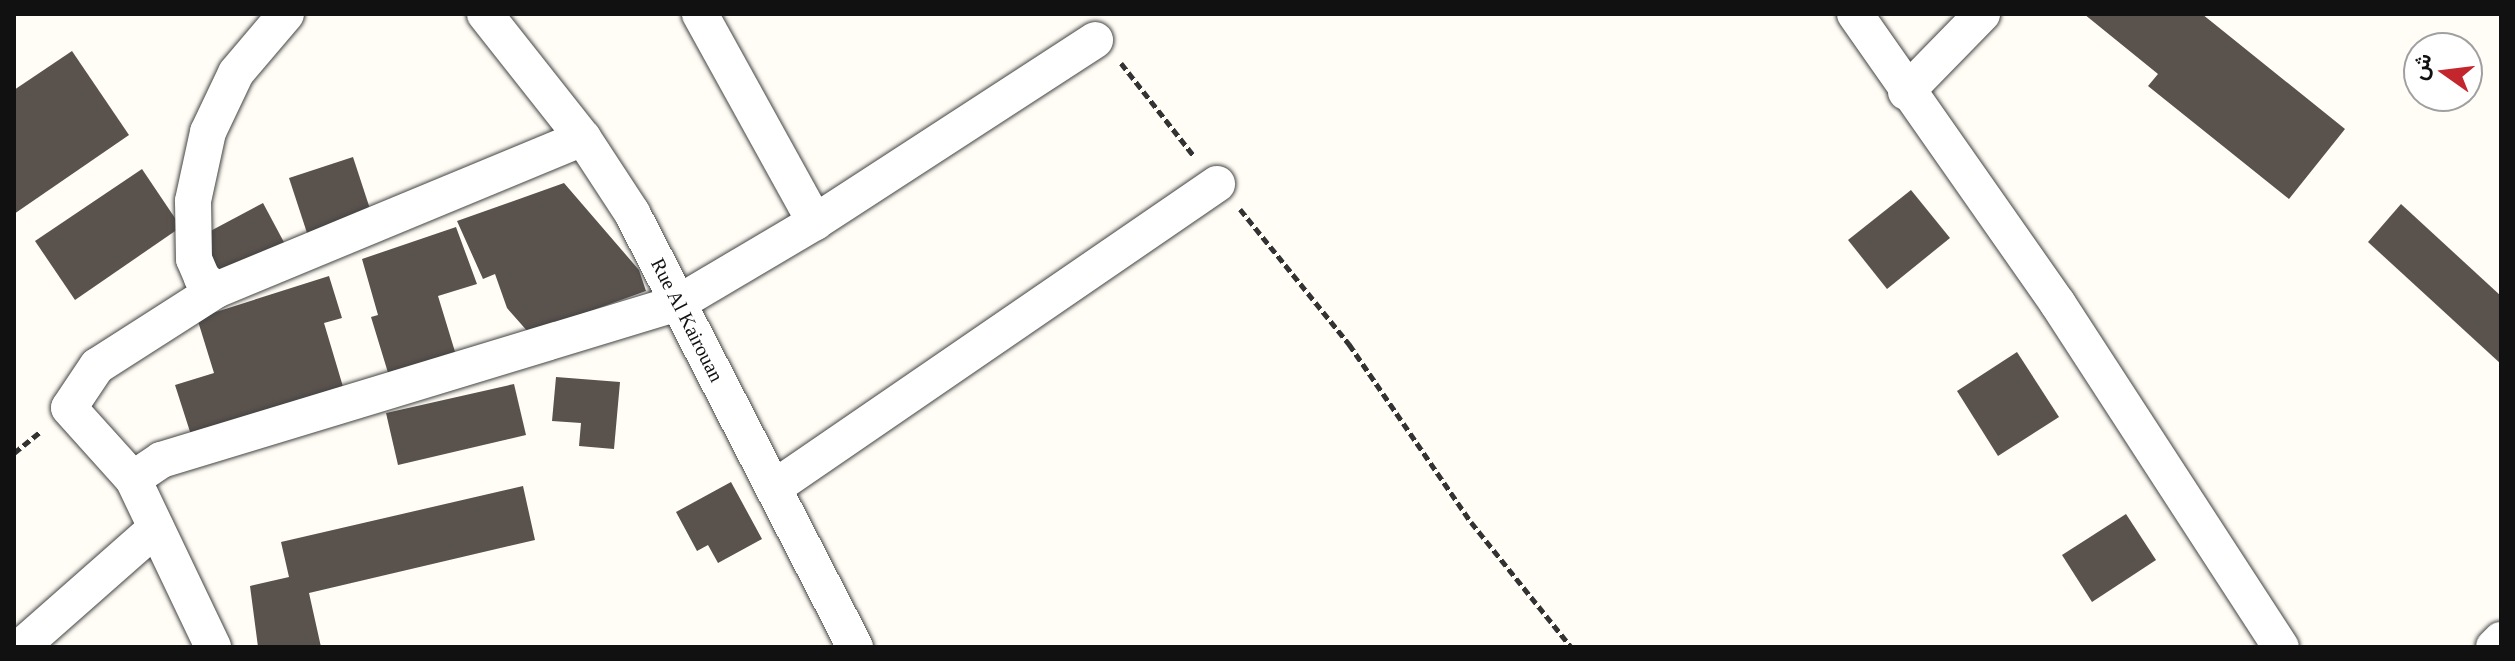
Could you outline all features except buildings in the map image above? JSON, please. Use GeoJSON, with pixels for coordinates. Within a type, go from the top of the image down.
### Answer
{"type":"FeatureCollection","features":[{"type":"Feature","properties":{"kind":"street"},"geometry":{"type":"LineString","coordinates":[[216,290],[202,278],[194,259],[193,201],[208,132],[236,73],[286,14]]}},
{"type":"Feature","properties":{"kind":"street","name":"Rue Al Kairouan"},"geometry":{"type":"LineString","coordinates":[[485,14],[583,138],[632,213],[855,647]]}},
{"type":"Feature","properties":{"kind":"street"},"geometry":{"type":"LineString","coordinates":[[700,14],[815,222]]}},
{"type":"Feature","properties":{"kind":"street"},"geometry":{"type":"LineString","coordinates":[[1855,14],[1906,92],[2058,304],[2281,647]]}},
{"type":"Feature","properties":{"kind":"street"},"geometry":{"type":"LineString","coordinates":[[1906,92],[1982,14]]}},
{"type":"Feature","properties":{"kind":"street"},"geometry":{"type":"LineString","coordinates":[[133,479],[161,460],[678,303],[815,222],[1095,40]]}},
{"type":"Feature","properties":{"kind":"street"},"geometry":{"type":"LineString","coordinates":[[213,647],[133,479],[69,408],[97,366],[216,290],[583,138]]}},
{"type":"Feature","properties":{"kind":"street"},"geometry":{"type":"LineString","coordinates":[[775,487],[1217,184]]}},
{"type":"Feature","properties":{"kind":"street"},"geometry":{"type":"LineString","coordinates":[[21,647],[156,528]]}},
{"type":"Feature","properties":{"kind":"street"},"geometry":{"type":"LineString","coordinates":[[2494,647],[2501,640]]}},
{"type":"Feature","properties":{"kind":"path"},"geometry":{"type":"LineString","coordinates":[[1095,40],[1124,67],[1349,344],[1471,522],[1571,647]]}}]}
